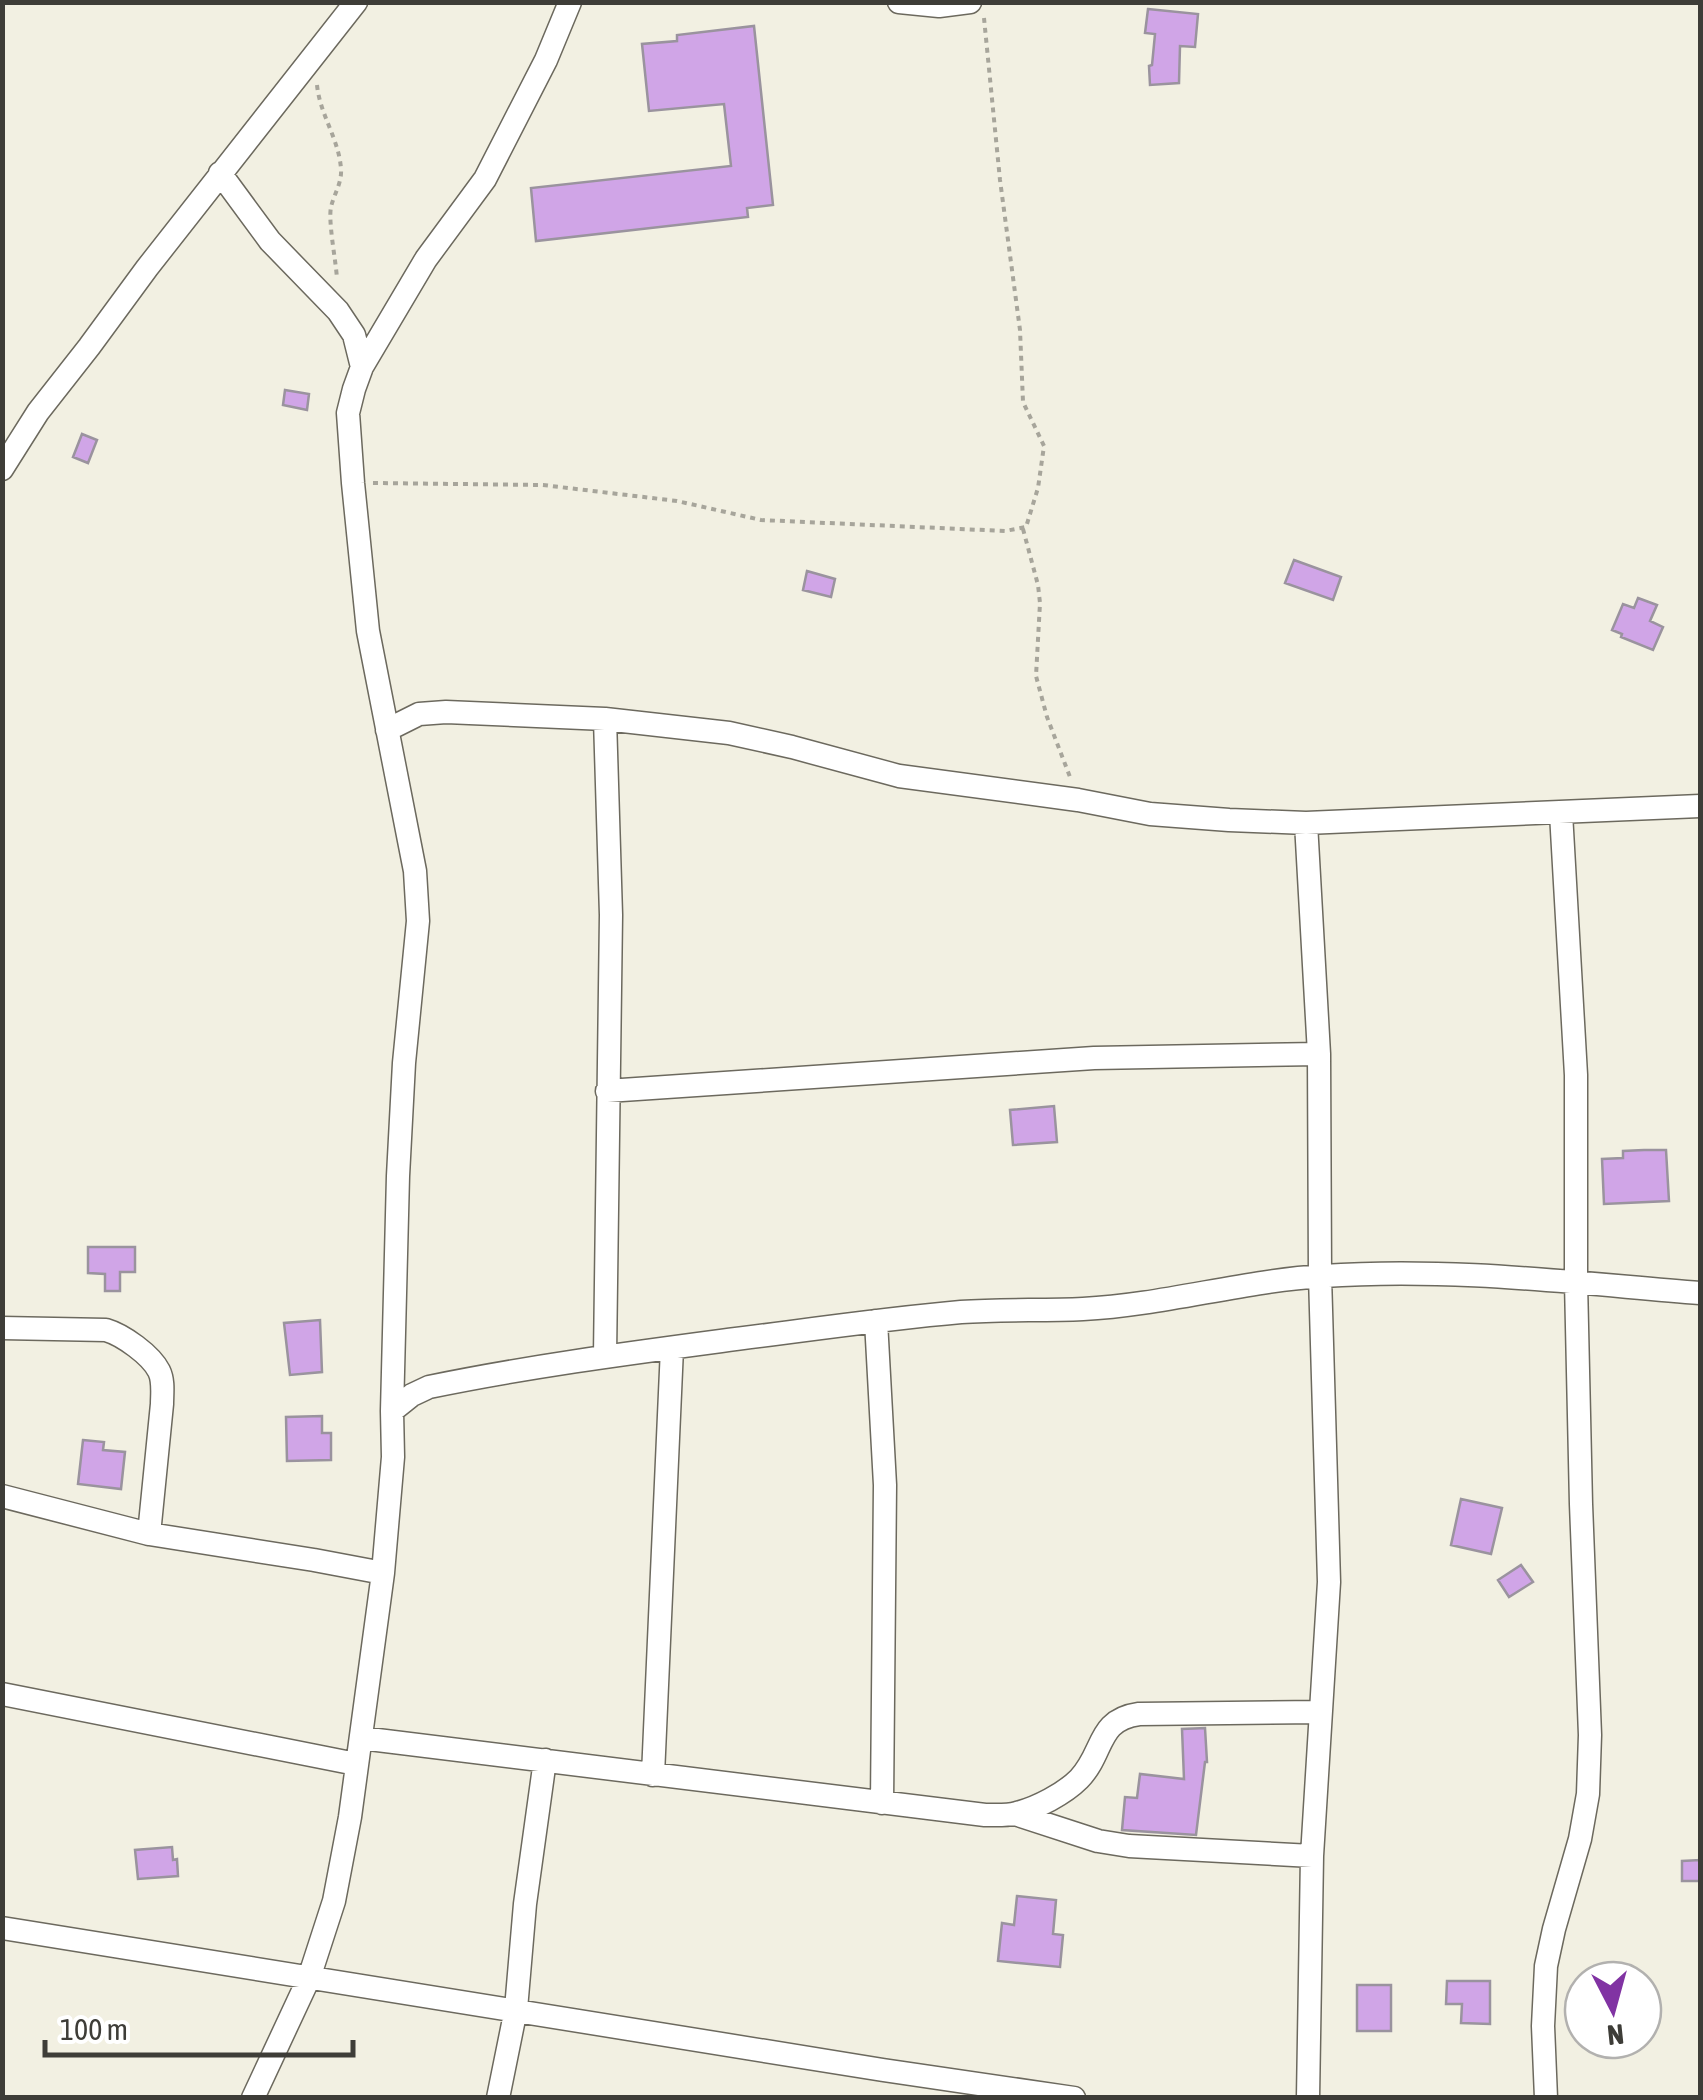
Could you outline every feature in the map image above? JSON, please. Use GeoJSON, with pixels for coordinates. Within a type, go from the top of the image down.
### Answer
{"type":"FeatureCollection","features":[{"type":"Feature","properties":{"kind":"street"},"geometry":{"type":"LineString","coordinates":[[2,469],[38,412],[356,2]]}},
{"type":"Feature","properties":{"kind":"street"},"geometry":{"type":"LineString","coordinates":[[254,2098],[309,1978],[334,1901],[350,1817],[384,1573],[393,1457],[402,1082],[418,921],[415,871],[368,631],[348,412],[362,367],[426,259],[484,179],[546,60],[570,2]]}},
{"type":"Feature","properties":{"kind":"street"},"geometry":{"type":"LineString","coordinates":[[899,2],[939,6],[970,2]]}},
{"type":"Feature","properties":{"kind":"street"},"geometry":{"type":"LineString","coordinates":[[220,173],[270,240],[338,311],[354,335],[362,367]]}},
{"type":"Feature","properties":{"kind":"street"},"geometry":{"type":"LineString","coordinates":[[387,730],[419,714],[446,712],[605,719],[728,733],[899,776],[1078,800],[1150,814],[1306,823],[1700,806]]}},
{"type":"Feature","properties":{"kind":"street"},"geometry":{"type":"LineString","coordinates":[[604,1356],[610,916],[605,719]]}},
{"type":"Feature","properties":{"kind":"street"},"geometry":{"type":"LineString","coordinates":[[1546,2098],[1546,1966],[1580,1839],[1588,1794],[1590,1735],[1576,1282],[1576,1075],[1561,813]]}},
{"type":"Feature","properties":{"kind":"street"},"geometry":{"type":"LineString","coordinates":[[1306,823],[1319,1054],[1328,1582],[1312,1856],[1308,2098]]}},
{"type":"Feature","properties":{"kind":"street"},"geometry":{"type":"LineString","coordinates":[[608,1091],[1074,1059],[1319,1054]]}},
{"type":"Feature","properties":{"kind":"street"},"geometry":{"type":"LineString","coordinates":[[392,1411],[429,1387],[604,1356],[964,1312],[1084,1309],[1138,1303],[1320,1276],[1408,1272],[1498,1275],[1700,1293]]}},
{"type":"Feature","properties":{"kind":"street"},"geometry":{"type":"LineString","coordinates":[[876,1321],[885,1485],[882,1802]]}},
{"type":"Feature","properties":{"kind":"street"},"geometry":{"type":"LineString","coordinates":[[2,1328],[106,1330],[120,1334],[158,1369],[162,1404],[149,1534]]}},
{"type":"Feature","properties":{"kind":"street"},"geometry":{"type":"LineString","coordinates":[[653,1776],[672,1348]]}},
{"type":"Feature","properties":{"kind":"street"},"geometry":{"type":"LineString","coordinates":[[2,1496],[149,1534],[384,1573]]}},
{"type":"Feature","properties":{"kind":"street"},"geometry":{"type":"LineString","coordinates":[[2,1694],[356,1764]]}},
{"type":"Feature","properties":{"kind":"street"},"geometry":{"type":"LineString","coordinates":[[1015,1814],[1056,1796],[1077,1781],[1109,1726],[1123,1716],[1320,1712]]}},
{"type":"Feature","properties":{"kind":"street"},"geometry":{"type":"LineString","coordinates":[[361,1738],[985,1815],[1015,1814],[1129,1846],[1312,1856]]}},
{"type":"Feature","properties":{"kind":"street"},"geometry":{"type":"LineString","coordinates":[[498,2098],[516,2009],[525,1904],[545,1760]]}},
{"type":"Feature","properties":{"kind":"street"},"geometry":{"type":"LineString","coordinates":[[2,1928],[1074,2098]]}},
{"type":"Feature","properties":{"kind":"path"},"geometry":{"type":"LineString","coordinates":[[353,483],[543,485],[677,501],[761,520],[1005,531],[1023,528],[1038,488],[1044,446],[1023,402],[1020,330],[982,2]]}},
{"type":"Feature","properties":{"kind":"path"},"geometry":{"type":"LineString","coordinates":[[322,46],[319,101],[338,149],[342,172],[330,217],[338,311]]}},
{"type":"Feature","properties":{"kind":"path"},"geometry":{"type":"LineString","coordinates":[[1023,528],[1040,603],[1036,676],[1046,717],[1078,800]]}},
{"type":"Feature","properties":{"kind":"building"},"geometry":{"type":"Polygon","coordinates":[[[1148,9],[1198,14],[1195,47],[1180,46],[1179,83],[1150,85],[1155,34],[1145,33],[1148,9]]]}},
{"type":"Feature","properties":{"kind":"building"},"geometry":{"type":"Polygon","coordinates":[[[754,26],[773,205],[747,208],[748,217],[536,241],[531,188],[731,166],[724,104],[649,111],[642,44],[677,41],[677,35],[754,26]]]}},
{"type":"Feature","properties":{"kind":"building"},"geometry":{"type":"Polygon","coordinates":[[[285,390],[309,394],[307,410],[283,405],[285,390]]]}},
{"type":"Feature","properties":{"kind":"building"},"geometry":{"type":"Polygon","coordinates":[[[82,434],[97,440],[88,463],[73,457],[82,434]]]}},
{"type":"Feature","properties":{"kind":"building"},"geometry":{"type":"Polygon","coordinates":[[[1294,560],[1341,577],[1333,600],[1285,583],[1294,560]]]}},
{"type":"Feature","properties":{"kind":"building"},"geometry":{"type":"Polygon","coordinates":[[[807,571],[835,579],[831,597],[803,590],[807,571]]]}},
{"type":"Feature","properties":{"kind":"building"},"geometry":{"type":"Polygon","coordinates":[[[1638,598],[1657,605],[1650,621],[1663,627],[1653,650],[1612,630],[1623,604],[1634,608],[1638,598]]]}},
{"type":"Feature","properties":{"kind":"building"},"geometry":{"type":"Polygon","coordinates":[[[1054,1106],[1057,1142],[1013,1145],[1010,1110],[1054,1106]]]}},
{"type":"Feature","properties":{"kind":"building"},"geometry":{"type":"Polygon","coordinates":[[[1666,1150],[1669,1201],[1604,1204],[1602,1159],[1623,1158],[1623,1151],[1666,1150]]]}},
{"type":"Feature","properties":{"kind":"building"},"geometry":{"type":"Polygon","coordinates":[[[88,1247],[135,1247],[135,1272],[120,1272],[120,1291],[105,1291],[105,1274],[88,1273],[88,1247]]]}},
{"type":"Feature","properties":{"kind":"building"},"geometry":{"type":"Polygon","coordinates":[[[320,1320],[322,1372],[290,1375],[284,1323],[320,1320]]]}},
{"type":"Feature","properties":{"kind":"building"},"geometry":{"type":"Polygon","coordinates":[[[322,1416],[322,1433],[331,1433],[331,1460],[287,1461],[286,1417],[322,1416]]]}},
{"type":"Feature","properties":{"kind":"building"},"geometry":{"type":"Polygon","coordinates":[[[83,1440],[104,1442],[103,1450],[125,1452],[121,1489],[78,1484],[83,1440]]]}},
{"type":"Feature","properties":{"kind":"building"},"geometry":{"type":"Polygon","coordinates":[[[1461,1499],[1502,1508],[1491,1554],[1451,1545],[1461,1499]]]}},
{"type":"Feature","properties":{"kind":"building"},"geometry":{"type":"Polygon","coordinates":[[[1521,1565],[1533,1582],[1509,1597],[1498,1580],[1521,1565]]]}},
{"type":"Feature","properties":{"kind":"building"},"geometry":{"type":"Polygon","coordinates":[[[1205,1728],[1207,1762],[1196,1835],[1122,1830],[1125,1797],[1137,1798],[1140,1774],[1184,1779],[1182,1729],[1205,1728]]]}},
{"type":"Feature","properties":{"kind":"building"},"geometry":{"type":"Polygon","coordinates":[[[172,1847],[178,1876],[138,1879],[135,1850],[172,1847]]]}},
{"type":"Feature","properties":{"kind":"building"},"geometry":{"type":"Polygon","coordinates":[[[1700,1860],[1700,1881],[1682,1881],[1682,1861],[1700,1860]]]}},
{"type":"Feature","properties":{"kind":"building"},"geometry":{"type":"Polygon","coordinates":[[[1017,1896],[1056,1900],[1053,1934],[1063,1935],[1060,1967],[998,1961],[1002,1923],[1014,1925],[1017,1896]]]}},
{"type":"Feature","properties":{"kind":"building"},"geometry":{"type":"Polygon","coordinates":[[[1447,1981],[1490,1981],[1490,2024],[1461,2023],[1462,2004],[1446,2004],[1447,1981]]]}},
{"type":"Feature","properties":{"kind":"building"},"geometry":{"type":"Polygon","coordinates":[[[1357,1985],[1391,1985],[1391,2031],[1357,2031],[1357,1985]]]}}]}
